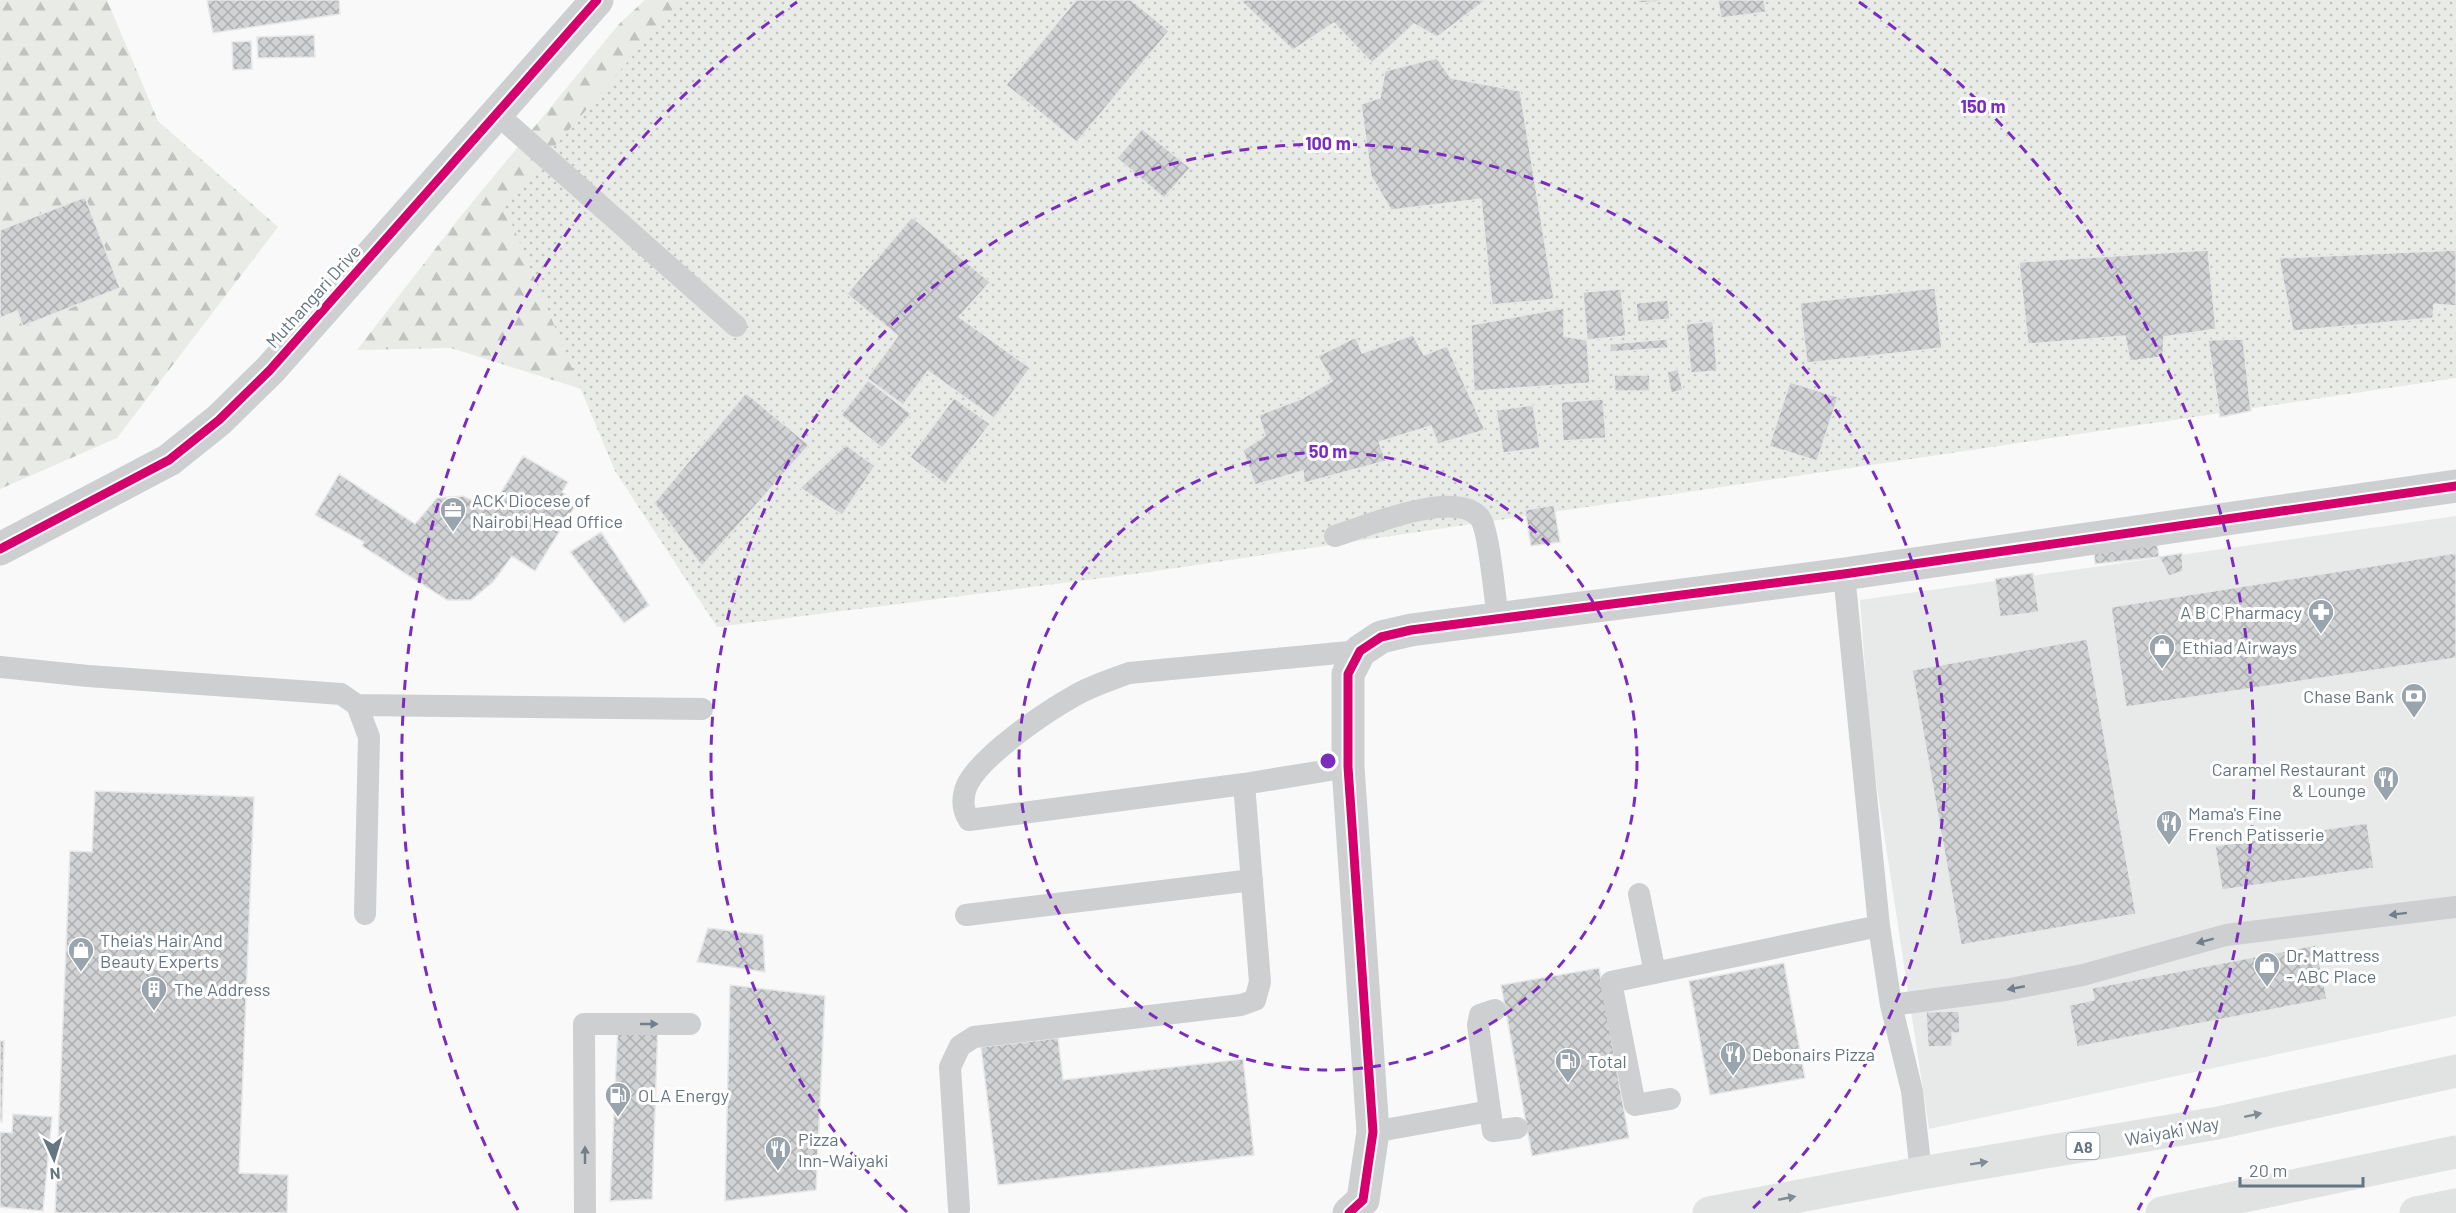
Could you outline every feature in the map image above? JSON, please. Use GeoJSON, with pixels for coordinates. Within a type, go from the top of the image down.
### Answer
{"type":"FeatureCollection","features":[{"type":"Feature","properties":{"kind":"main road","name":"Waiyaki Way"},"geometry":{"type":"LineString","coordinates":[[1709,1213],[1922,1173],[2218,1123],[2456,1071]]}},
{"type":"Feature","properties":{"kind":"main road"},"geometry":{"type":"LineString","coordinates":[[2162,1213],[2456,1152]]}},
{"type":"Feature","properties":{"kind":"main road"},"geometry":{"type":"LineString","coordinates":[[2416,1213],[2456,1205]]}},
{"type":"Feature","properties":{"kind":"street","name":"Muthangari Drive"},"geometry":{"type":"LineString","coordinates":[[0,549],[169,460],[219,420],[270,370],[597,0]]}},
{"type":"Feature","properties":{"kind":"street"},"geometry":{"type":"LineString","coordinates":[[1350,1213],[1363,1200],[1373,1132],[1348,767],[1348,675],[1360,651],[1382,637],[1411,630],[1844,574],[2456,486]]}},
{"type":"Feature","properties":{"kind":"lane"},"geometry":{"type":"LineString","coordinates":[[497,114],[736,326]]}},
{"type":"Feature","properties":{"kind":"lane"},"geometry":{"type":"LineString","coordinates":[[1335,536],[1427,507],[1463,506],[1480,519],[1488,548],[1498,618]]}},
{"type":"Feature","properties":{"kind":"lane"},"geometry":{"type":"LineString","coordinates":[[1844,574],[1879,926],[1890,1005],[1912,1091],[1922,1173]]}},
{"type":"Feature","properties":{"kind":"lane"},"geometry":{"type":"LineString","coordinates":[[1348,767],[1244,784],[969,820],[964,812],[964,795],[968,784],[979,768],[1014,736],[1073,696],[1101,683],[1129,673],[1360,651]]}},
{"type":"Feature","properties":{"kind":"lane"},"geometry":{"type":"LineString","coordinates":[[0,667],[88,676],[341,694],[357,705],[702,709]]}},
{"type":"Feature","properties":{"kind":"lane"},"geometry":{"type":"LineString","coordinates":[[357,705],[369,737],[365,914]]}},
{"type":"Feature","properties":{"kind":"lane"},"geometry":{"type":"LineString","coordinates":[[959,1209],[950,1067],[960,1046],[974,1036],[1240,1005],[1255,1000],[1260,982],[1244,784]]}},
{"type":"Feature","properties":{"kind":"lane"},"geometry":{"type":"LineString","coordinates":[[966,915],[1252,880]]}},
{"type":"Feature","properties":{"kind":"lane"},"geometry":{"type":"LineString","coordinates":[[1639,894],[1655,973]]}},
{"type":"Feature","properties":{"kind":"lane"},"geometry":{"type":"LineString","coordinates":[[1890,1005],[2005,990],[2083,975],[2226,935],[2456,907]]}},
{"type":"Feature","properties":{"kind":"lane"},"geometry":{"type":"LineString","coordinates":[[1670,1099],[1635,1105],[1611,982],[1879,926]]}},
{"type":"Feature","properties":{"kind":"lane"},"geometry":{"type":"LineString","coordinates":[[1495,1010],[1480,1015],[1478,1024],[1493,1131],[1517,1128]]}},
{"type":"Feature","properties":{"kind":"lane"},"geometry":{"type":"LineString","coordinates":[[585,1213],[584,1024],[690,1024]]}},
{"type":"Feature","properties":{"kind":"lane"},"geometry":{"type":"LineString","coordinates":[[1373,1132],[1490,1111]]}},
{"type":"Feature","properties":{"kind":"shaded area"},"geometry":{"type":"Polygon","coordinates":[[[2456,516],[2456,1016],[1929,1129],[1871,748],[1860,600],[2456,516]]]}},
{"type":"Feature","properties":{"kind":"green space"},"geometry":{"type":"Polygon","coordinates":[[[0,0],[107,0],[158,121],[278,227],[117,438],[0,489],[0,0]]]}},
{"type":"Feature","properties":{"kind":"green space"},"geometry":{"type":"Polygon","coordinates":[[[645,0],[750,0],[626,403],[451,348],[357,350],[456,222],[620,23],[645,0]]]}},
{"type":"Feature","properties":{"kind":"green space"},"geometry":{"type":"Polygon","coordinates":[[[681,0],[2456,0],[2456,378],[1149,572],[717,627],[615,471],[504,205],[681,0]]]}},
{"type":"Feature","properties":{"kind":"building"},"geometry":{"type":"Polygon","coordinates":[[[207,0],[339,0],[340,14],[213,33],[207,0]]]}},
{"type":"Feature","properties":{"kind":"building"},"geometry":{"type":"Polygon","coordinates":[[[1076,0],[1131,0],[1169,31],[1077,142],[1006,85],[1076,0]]]}},
{"type":"Feature","properties":{"kind":"building"},"geometry":{"type":"Polygon","coordinates":[[[1240,0],[1486,0],[1437,37],[1414,24],[1372,63],[1334,23],[1293,50],[1240,0]]]}},
{"type":"Feature","properties":{"kind":"building"},"geometry":{"type":"Polygon","coordinates":[[[1638,0],[1681,0],[1639,3],[1638,0]]]}},
{"type":"Feature","properties":{"kind":"building"},"geometry":{"type":"Polygon","coordinates":[[[1718,0],[1764,0],[1766,12],[1721,18],[1718,0]]]}},
{"type":"Feature","properties":{"kind":"building"},"geometry":{"type":"Polygon","coordinates":[[[314,35],[315,57],[258,58],[257,37],[314,35]]]}},
{"type":"Feature","properties":{"kind":"building"},"geometry":{"type":"Polygon","coordinates":[[[251,41],[252,69],[233,70],[232,42],[251,41]]]}},
{"type":"Feature","properties":{"kind":"building"},"geometry":{"type":"Polygon","coordinates":[[[1437,58],[1451,78],[1520,91],[1554,299],[1492,305],[1481,199],[1391,210],[1371,176],[1361,104],[1380,98],[1385,71],[1437,58]]]}},
{"type":"Feature","properties":{"kind":"building"},"geometry":{"type":"Polygon","coordinates":[[[1142,129],[1190,168],[1164,198],[1117,158],[1142,129]]]}},
{"type":"Feature","properties":{"kind":"building"},"geometry":{"type":"Polygon","coordinates":[[[85,197],[120,288],[23,326],[17,311],[0,318],[0,230],[85,197]]]}},
{"type":"Feature","properties":{"kind":"building"},"geometry":{"type":"Polygon","coordinates":[[[912,217],[990,282],[959,317],[1030,368],[994,418],[928,371],[903,405],[867,378],[898,336],[847,294],[912,217]]]}},
{"type":"Feature","properties":{"kind":"building"},"geometry":{"type":"Polygon","coordinates":[[[2208,250],[2216,329],[2164,337],[2163,357],[2130,361],[2125,336],[2028,344],[2019,262],[2208,250]]]}},
{"type":"Feature","properties":{"kind":"building"},"geometry":{"type":"Polygon","coordinates":[[[2456,250],[2456,306],[2434,304],[2433,318],[2293,331],[2279,258],[2456,250]]]}},
{"type":"Feature","properties":{"kind":"building"},"geometry":{"type":"Polygon","coordinates":[[[1935,288],[1942,348],[1807,363],[1800,303],[1935,288]]]}},
{"type":"Feature","properties":{"kind":"building"},"geometry":{"type":"Polygon","coordinates":[[[1621,289],[1626,336],[1587,340],[1583,292],[1621,289]]]}},
{"type":"Feature","properties":{"kind":"building"},"geometry":{"type":"Polygon","coordinates":[[[1668,300],[1670,319],[1638,322],[1636,303],[1668,300]]]}},
{"type":"Feature","properties":{"kind":"building"},"geometry":{"type":"Polygon","coordinates":[[[1564,308],[1564,336],[1587,340],[1590,383],[1474,391],[1471,325],[1564,308]]]}},
{"type":"Feature","properties":{"kind":"building"},"geometry":{"type":"Polygon","coordinates":[[[1713,321],[1717,371],[1691,373],[1686,324],[1713,321]]]}},
{"type":"Feature","properties":{"kind":"building"},"geometry":{"type":"Polygon","coordinates":[[[1413,335],[1424,355],[1447,346],[1485,430],[1438,444],[1431,426],[1379,442],[1386,461],[1304,483],[1303,471],[1255,485],[1243,450],[1265,436],[1259,415],[1301,399],[1332,381],[1318,356],[1356,337],[1362,353],[1413,335]]]}},
{"type":"Feature","properties":{"kind":"building"},"geometry":{"type":"Polygon","coordinates":[[[1667,339],[1668,348],[1610,352],[1610,344],[1667,339]]]}},
{"type":"Feature","properties":{"kind":"building"},"geometry":{"type":"Polygon","coordinates":[[[2243,339],[2251,411],[2220,417],[2208,340],[2243,339]]]}},
{"type":"Feature","properties":{"kind":"building"},"geometry":{"type":"Polygon","coordinates":[[[1678,369],[1683,390],[1671,393],[1667,372],[1678,369]]]}},
{"type":"Feature","properties":{"kind":"building"},"geometry":{"type":"Polygon","coordinates":[[[1614,375],[1650,375],[1649,391],[1615,391],[1614,375]]]}},
{"type":"Feature","properties":{"kind":"building"},"geometry":{"type":"Polygon","coordinates":[[[868,380],[911,414],[882,448],[841,415],[868,380]]]}},
{"type":"Feature","properties":{"kind":"building"},"geometry":{"type":"Polygon","coordinates":[[[1790,382],[1838,397],[1817,461],[1769,446],[1790,382]]]}},
{"type":"Feature","properties":{"kind":"building"},"geometry":{"type":"Polygon","coordinates":[[[746,393],[809,445],[702,566],[654,503],[746,393]]]}},
{"type":"Feature","properties":{"kind":"building"},"geometry":{"type":"Polygon","coordinates":[[[954,398],[990,424],[945,484],[910,457],[954,398]]]}},
{"type":"Feature","properties":{"kind":"building"},"geometry":{"type":"Polygon","coordinates":[[[1603,399],[1606,438],[1563,441],[1561,402],[1603,399]]]}},
{"type":"Feature","properties":{"kind":"building"},"geometry":{"type":"Polygon","coordinates":[[[1533,405],[1540,448],[1503,453],[1496,410],[1533,405]]]}},
{"type":"Feature","properties":{"kind":"building"},"geometry":{"type":"Polygon","coordinates":[[[846,445],[875,466],[842,515],[800,488],[846,445]]]}},
{"type":"Feature","properties":{"kind":"building","name":"ACK Diocese of Nairobi Head Office"},"geometry":{"type":"Polygon","coordinates":[[[523,456],[568,482],[562,492],[577,503],[535,571],[512,556],[493,582],[471,600],[447,600],[362,546],[364,542],[315,515],[339,474],[415,524],[437,498],[463,496],[491,509],[523,456]]]}},
{"type":"Feature","properties":{"kind":"building"},"geometry":{"type":"Polygon","coordinates":[[[1554,505],[1560,542],[1531,546],[1525,510],[1554,505]]]}},
{"type":"Feature","properties":{"kind":"building"},"geometry":{"type":"Polygon","coordinates":[[[601,532],[649,605],[624,623],[570,552],[601,532]]]}},
{"type":"Feature","properties":{"kind":"building"},"geometry":{"type":"Polygon","coordinates":[[[2156,535],[2159,557],[2095,564],[2093,541],[2156,535]]]}},
{"type":"Feature","properties":{"kind":"building"},"geometry":{"type":"Polygon","coordinates":[[[2182,553],[2183,571],[2169,576],[2159,557],[2182,553]]]}},
{"type":"Feature","properties":{"kind":"building"},"geometry":{"type":"Polygon","coordinates":[[[2456,553],[2456,658],[2126,707],[2111,607],[2456,553]]]}},
{"type":"Feature","properties":{"kind":"building"},"geometry":{"type":"Polygon","coordinates":[[[2033,573],[2039,612],[2000,617],[1995,579],[2033,573]]]}},
{"type":"Feature","properties":{"kind":"building"},"geometry":{"type":"Polygon","coordinates":[[[2087,639],[2136,914],[1961,945],[1912,670],[2087,639]]]}},
{"type":"Feature","properties":{"kind":"building","name":"The Address"},"geometry":{"type":"Polygon","coordinates":[[[95,791],[254,797],[239,1173],[288,1175],[287,1213],[55,1213],[70,851],[92,852],[95,791]]]}},
{"type":"Feature","properties":{"kind":"building"},"geometry":{"type":"Polygon","coordinates":[[[2367,823],[2374,868],[2222,890],[2215,846],[2367,823]]]}},
{"type":"Feature","properties":{"kind":"building"},"geometry":{"type":"Polygon","coordinates":[[[708,928],[763,935],[765,972],[697,962],[708,928]]]}},
{"type":"Feature","properties":{"kind":"building"},"geometry":{"type":"Polygon","coordinates":[[[2316,945],[2327,999],[2077,1047],[2069,1005],[2094,1000],[2092,988],[2316,945]]]}},
{"type":"Feature","properties":{"kind":"building"},"geometry":{"type":"Polygon","coordinates":[[[1784,963],[1805,1078],[1710,1095],[1689,981],[1784,963]]]}},
{"type":"Feature","properties":{"kind":"building"},"geometry":{"type":"Polygon","coordinates":[[[1599,968],[1629,1138],[1532,1156],[1501,985],[1599,968]]]}},
{"type":"Feature","properties":{"kind":"building"},"geometry":{"type":"Polygon","coordinates":[[[730,985],[825,996],[816,1190],[725,1201],[730,985]]]}},
{"type":"Feature","properties":{"kind":"building"},"geometry":{"type":"Polygon","coordinates":[[[1959,1011],[1960,1033],[1952,1033],[1952,1046],[1928,1047],[1926,1012],[1959,1011]]]}},
{"type":"Feature","properties":{"kind":"building"},"geometry":{"type":"Polygon","coordinates":[[[618,1024],[658,1024],[652,1199],[610,1201],[618,1024]]]}},
{"type":"Feature","properties":{"kind":"building"},"geometry":{"type":"Polygon","coordinates":[[[1058,1038],[1063,1080],[1243,1059],[1254,1155],[998,1185],[981,1047],[1058,1038]]]}},
{"type":"Feature","properties":{"kind":"building"},"geometry":{"type":"Polygon","coordinates":[[[0,1041],[4,1041],[2,1122],[0,1121],[0,1041]]]}},
{"type":"Feature","properties":{"kind":"building"},"geometry":{"type":"Polygon","coordinates":[[[13,1114],[52,1117],[43,1211],[0,1207],[0,1132],[12,1133],[13,1114]]]}},
{"type":"Feature","properties":{"kind":"cycle path"},"geometry":{"type":"LineString","coordinates":[[0,549],[169,460],[219,420],[270,370],[597,0]]}},
{"type":"Feature","properties":{"kind":"cycle path"},"geometry":{"type":"LineString","coordinates":[[1349,1213],[1363,1200],[1373,1132],[1348,767],[1348,674],[1360,651],[1381,637],[1411,630],[1844,574],[2456,486]]}},
{"type":"Feature","properties":{"kind":"place","name":"ACK Diocese of Nairobi Head Office"},"geometry":{"type":"Point","coordinates":[453,533]}},
{"type":"Feature","properties":{"kind":"place","name":"A B C Pharmacy"},"geometry":{"type":"Point","coordinates":[2321,635]}},
{"type":"Feature","properties":{"kind":"place","name":"Ethiad Airways"},"geometry":{"type":"Point","coordinates":[2162,670]}},
{"type":"Feature","properties":{"kind":"place","name":"Chase Bank"},"geometry":{"type":"Point","coordinates":[2414,719]}},
{"type":"Feature","properties":{"kind":"place","name":"Caramel Restaurant & Lounge"},"geometry":{"type":"Point","coordinates":[2386,802]}},
{"type":"Feature","properties":{"kind":"place","name":"Mama's Fine French Patisserie"},"geometry":{"type":"Point","coordinates":[2169,846]}},
{"type":"Feature","properties":{"kind":"place","name":"Theia's Hair And Beauty Experts"},"geometry":{"type":"Point","coordinates":[81,973]}},
{"type":"Feature","properties":{"kind":"place","name":"Dr. Mattress - ABC Place"},"geometry":{"type":"Point","coordinates":[2267,988]}},
{"type":"Feature","properties":{"kind":"place","name":"The Address"},"geometry":{"type":"Point","coordinates":[154,1012]}},
{"type":"Feature","properties":{"kind":"place","name":"Debonairs Pizza"},"geometry":{"type":"Point","coordinates":[1733,1077]}},
{"type":"Feature","properties":{"kind":"place","name":"Total"},"geometry":{"type":"Point","coordinates":[1568,1084]}},
{"type":"Feature","properties":{"kind":"place","name":"OLA Energy"},"geometry":{"type":"Point","coordinates":[618,1118]}},
{"type":"Feature","properties":{"kind":"place","name":"Pizza Inn-Waiyaki"},"geometry":{"type":"Point","coordinates":[778,1172]}}]}
